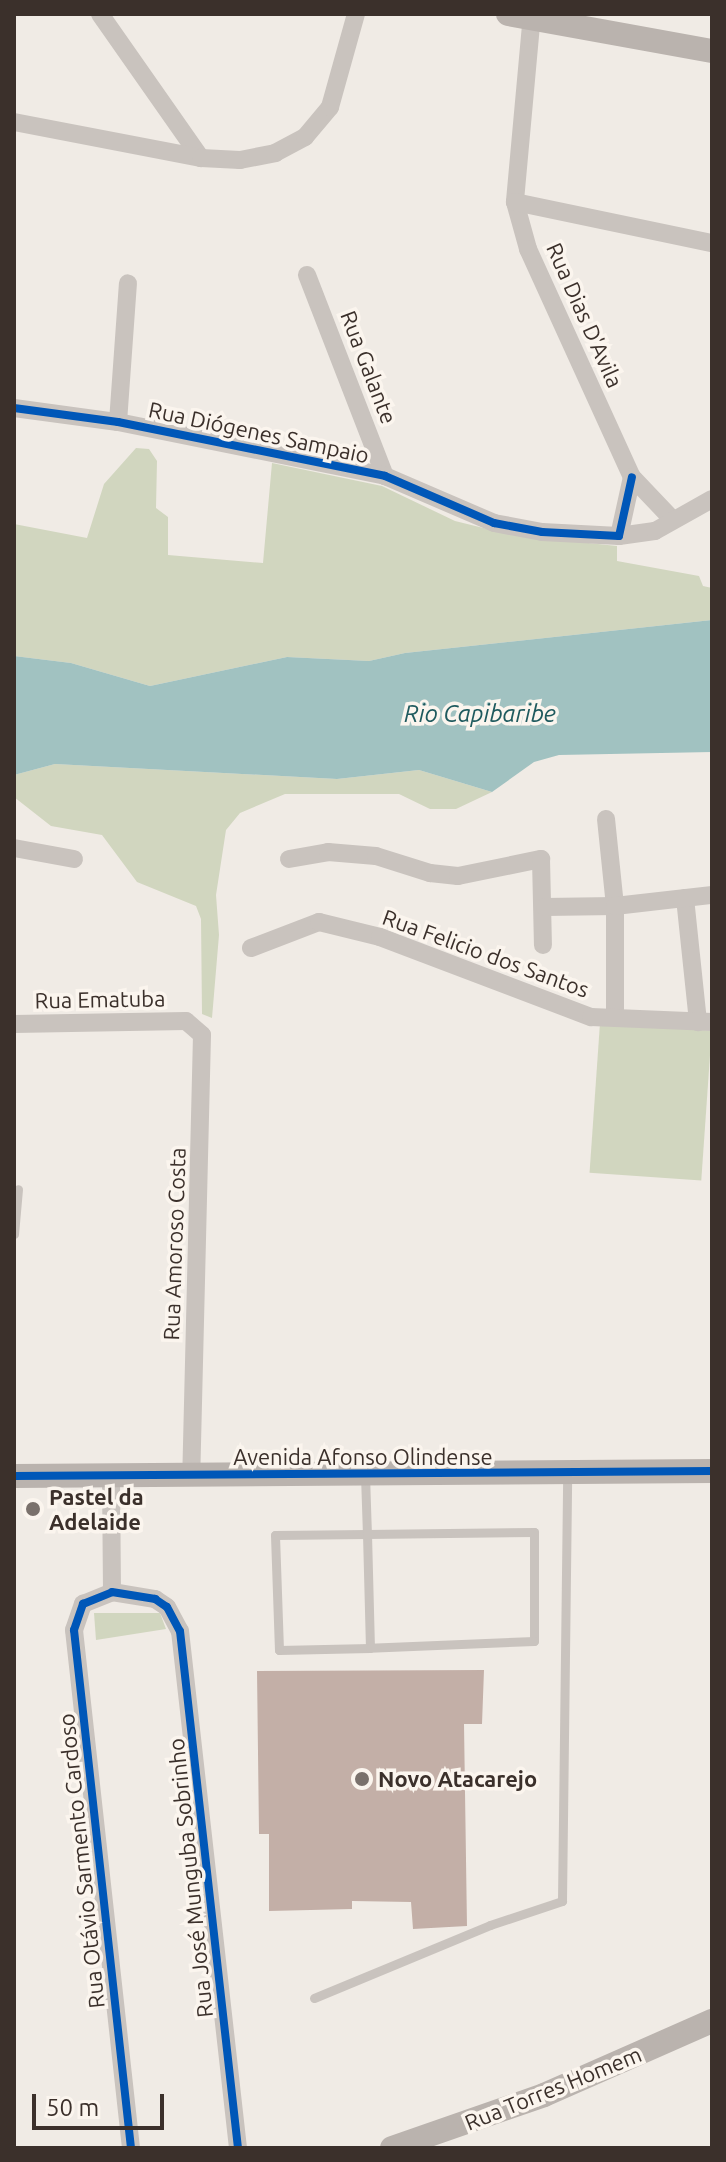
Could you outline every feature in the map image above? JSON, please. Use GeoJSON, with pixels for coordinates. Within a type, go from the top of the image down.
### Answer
{"type":"FeatureCollection","features":[{"type":"Feature","properties":{"kind":"main road"},"geometry":{"type":"LineString","coordinates":[[524,15],[712,51]]}},
{"type":"Feature","properties":{"kind":"main road","name":"Avenida Afonso Olindense"},"geometry":{"type":"LineString","coordinates":[[14,1476],[712,1471]]}},
{"type":"Feature","properties":{"kind":"main road","name":"Rua Torres Homem"},"geometry":{"type":"LineString","coordinates":[[392,2148],[439,2140],[712,2021]]}},
{"type":"Feature","properties":{"kind":"street"},"geometry":{"type":"LineString","coordinates":[[100,14],[201,158]]}},
{"type":"Feature","properties":{"kind":"street"},"geometry":{"type":"LineString","coordinates":[[14,122],[201,158],[259,157],[305,137],[339,89],[356,14]]}},
{"type":"Feature","properties":{"kind":"street","name":"Rua Dias D'Avila"},"geometry":{"type":"LineString","coordinates":[[524,15],[515,202],[544,291],[632,477],[672,519]]}},
{"type":"Feature","properties":{"kind":"street"},"geometry":{"type":"LineString","coordinates":[[515,202],[712,243]]}},
{"type":"Feature","properties":{"kind":"street","name":"Rua Galante"},"geometry":{"type":"LineString","coordinates":[[307,275],[385,476]]}},
{"type":"Feature","properties":{"kind":"street"},"geometry":{"type":"LineString","coordinates":[[118,422],[128,283]]}},
{"type":"Feature","properties":{"kind":"street","name":"Rua Diógenes Sampaio"},"geometry":{"type":"LineString","coordinates":[[14,408],[118,422],[385,476],[494,523],[542,532],[619,536],[655,531],[712,499]]}},
{"type":"Feature","properties":{"kind":"street"},"geometry":{"type":"LineString","coordinates":[[619,536],[632,477]]}},
{"type":"Feature","properties":{"kind":"street","name":"Rua Felicio dos Santos"},"geometry":{"type":"LineString","coordinates":[[606,819],[615,906],[615,1018]]}},
{"type":"Feature","properties":{"kind":"street"},"geometry":{"type":"LineString","coordinates":[[14,848],[74,859]]}},
{"type":"Feature","properties":{"kind":"street","name":"Rua Felicio dos Santos"},"geometry":{"type":"LineString","coordinates":[[289,859],[328,852],[364,855],[458,876],[541,859],[545,907],[543,945]]}},
{"type":"Feature","properties":{"kind":"street"},"geometry":{"type":"LineString","coordinates":[[545,907],[615,906],[712,895]]}},
{"type":"Feature","properties":{"kind":"street","name":"Rua Felicio dos Santos"},"geometry":{"type":"LineString","coordinates":[[251,948],[319,922],[380,937],[566,1009],[615,1018],[705,1022],[685,898]]}},
{"type":"Feature","properties":{"kind":"street","name":"Rua Ematuba"},"geometry":{"type":"LineString","coordinates":[[14,1024],[186,1021]]}},
{"type":"Feature","properties":{"kind":"street","name":"Rua Amoroso Costa"},"geometry":{"type":"LineString","coordinates":[[186,1021],[198,1028],[204,1044],[191,1476]]}},
{"type":"Feature","properties":{"kind":"street"},"geometry":{"type":"LineString","coordinates":[[111,1477],[112,1592]]}},
{"type":"Feature","properties":{"kind":"street","name":"Rua José Munguba Sobrinho"},"geometry":{"type":"LineString","coordinates":[[112,1592],[155,1599],[167,1607],[180,1631],[238,2148]]}},
{"type":"Feature","properties":{"kind":"street","name":"Rua Otávio Sarmento Cardoso"},"geometry":{"type":"LineString","coordinates":[[112,1592],[83,1604],[74,1630],[131,2148]]}},
{"type":"Feature","properties":{"kind":"lane"},"geometry":{"type":"LineString","coordinates":[[14,1234],[18,1189]]}},
{"type":"Feature","properties":{"kind":"lane"},"geometry":{"type":"LineString","coordinates":[[314,1998],[490,1925],[562,1901],[567,1473]]}},
{"type":"Feature","properties":{"kind":"lane"},"geometry":{"type":"LineString","coordinates":[[365,1475],[370,1648]]}},
{"type":"Feature","properties":{"kind":"lane"},"geometry":{"type":"LineString","coordinates":[[534,1532],[534,1641],[279,1650],[275,1535],[367,1534],[534,1532]]}},
{"type":"Feature","properties":{"kind":"green space"},"geometry":{"type":"Polygon","coordinates":[[[136,448],[149,449],[157,461],[156,508],[168,517],[168,555],[263,563],[272,463],[382,486],[455,521],[512,535],[617,546],[617,561],[699,576],[703,586],[712,588],[712,620],[405,653],[369,661],[287,657],[150,686],[71,663],[14,656],[14,524],[87,538],[104,484],[136,448]]]}},
{"type":"Feature","properties":{"kind":"green space"},"geometry":{"type":"Polygon","coordinates":[[[55,764],[337,779],[419,770],[492,792],[456,809],[430,809],[399,794],[285,794],[240,813],[226,830],[216,895],[219,935],[212,1018],[202,1014],[201,919],[196,906],[137,882],[102,835],[51,826],[14,797],[14,775],[55,764]]]}},
{"type":"Feature","properties":{"kind":"green space"},"geometry":{"type":"Polygon","coordinates":[[[600,1023],[712,1031],[701,1180],[590,1173],[600,1023]]]}},
{"type":"Feature","properties":{"kind":"green space"},"geometry":{"type":"Polygon","coordinates":[[[94,1613],[160,1613],[166,1629],[96,1640],[94,1613]]]}},
{"type":"Feature","properties":{"kind":"water","name":"Rio Capibaribe"},"geometry":{"type":"Polygon","coordinates":[[[712,620],[712,752],[559,755],[534,762],[492,792],[419,770],[337,779],[55,764],[14,775],[14,656],[71,663],[150,686],[287,657],[369,661],[405,653],[712,620]]]}},
{"type":"Feature","properties":{"kind":"building","name":"Novo Atacarejo"},"geometry":{"type":"Polygon","coordinates":[[[484,1670],[482,1724],[464,1724],[467,1926],[413,1929],[411,1902],[352,1901],[352,1909],[269,1911],[269,1834],[259,1834],[257,1671],[484,1670]]]}},
{"type":"Feature","properties":{"kind":"cycle path"},"geometry":{"type":"LineString","coordinates":[[14,408],[118,422],[385,476],[494,523],[542,532],[619,536],[632,477]]}},
{"type":"Feature","properties":{"kind":"cycle path"},"geometry":{"type":"LineString","coordinates":[[14,1476],[712,1471]]}},
{"type":"Feature","properties":{"kind":"cycle path"},"geometry":{"type":"LineString","coordinates":[[131,2148],[74,1630],[83,1604],[112,1592],[155,1599],[167,1607],[180,1631],[238,2148]]}},
{"type":"Feature","properties":{"kind":"place","name":"Pastel da Adelaide"},"geometry":{"type":"Point","coordinates":[33,1509]}},
{"type":"Feature","properties":{"kind":"place","name":"Novo Atacarejo"},"geometry":{"type":"Point","coordinates":[362,1779]}}]}
